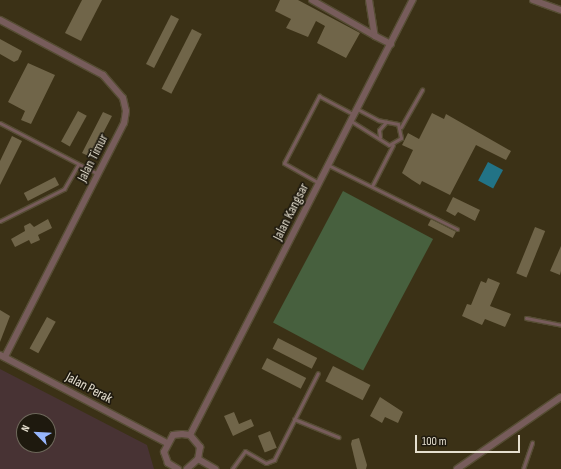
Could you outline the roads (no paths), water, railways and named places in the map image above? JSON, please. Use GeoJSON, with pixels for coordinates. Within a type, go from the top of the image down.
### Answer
{"type":"FeatureCollection","features":[{"type":"Feature","properties":{"kind":"street"},"geometry":{"type":"LineString","coordinates":[[312,0],[391,44]]}},
{"type":"Feature","properties":{"kind":"street"},"geometry":{"type":"LineString","coordinates":[[370,0],[375,36]]}},
{"type":"Feature","properties":{"kind":"street","name":"Jalan Kangsar"},"geometry":{"type":"LineString","coordinates":[[190,435],[414,0]]}},
{"type":"Feature","properties":{"kind":"street"},"geometry":{"type":"LineString","coordinates":[[533,0],[561,10]]}},
{"type":"Feature","properties":{"kind":"street","name":"Jalan Timur"},"geometry":{"type":"LineString","coordinates":[[0,20],[103,75],[123,98],[124,123],[2,356]]}},
{"type":"Feature","properties":{"kind":"street","name":"Jalan Perak"},"geometry":{"type":"LineString","coordinates":[[2,356],[166,443]]}},
{"type":"Feature","properties":{"kind":"street"},"geometry":{"type":"LineString","coordinates":[[456,469],[561,397]]}},
{"type":"Feature","properties":{"kind":"street"},"geometry":{"type":"LineString","coordinates":[[174,468],[165,458],[166,443],[173,435],[190,435],[200,447],[198,459],[187,469]]}},
{"type":"Feature","properties":{"kind":"street"},"geometry":{"type":"LineString","coordinates":[[198,459],[215,469]]}},
{"type":"Feature","properties":{"kind":"lane"},"geometry":{"type":"LineString","coordinates":[[372,186],[393,145],[401,138],[401,127],[422,90]]}},
{"type":"Feature","properties":{"kind":"lane"},"geometry":{"type":"LineString","coordinates":[[319,182],[284,163],[319,96],[354,115],[385,143],[393,145]]}},
{"type":"Feature","properties":{"kind":"lane"},"geometry":{"type":"LineString","coordinates":[[354,115],[386,122],[395,122],[401,127]]}},
{"type":"Feature","properties":{"kind":"lane"},"geometry":{"type":"LineString","coordinates":[[380,138],[379,130],[386,122]]}},
{"type":"Feature","properties":{"kind":"lane"},"geometry":{"type":"LineString","coordinates":[[0,123],[78,165],[98,174]]}},
{"type":"Feature","properties":{"kind":"lane"},"geometry":{"type":"LineString","coordinates":[[0,221],[64,188],[78,165]]}},
{"type":"Feature","properties":{"kind":"lane"},"geometry":{"type":"LineString","coordinates":[[328,165],[457,229]]}},
{"type":"Feature","properties":{"kind":"lane"},"geometry":{"type":"LineString","coordinates":[[526,318],[561,325]]}},
{"type":"Feature","properties":{"kind":"lane"},"geometry":{"type":"LineString","coordinates":[[232,469],[245,451],[266,463],[274,460],[318,373]]}},
{"type":"Feature","properties":{"kind":"lane"},"geometry":{"type":"LineString","coordinates":[[294,419],[338,437]]}},
{"type":"Feature","properties":{"kind":"lane"},"geometry":{"type":"LineString","coordinates":[[523,469],[532,443]]}},
{"type":"Feature","properties":{"kind":"water"},"geometry":{"type":"Polygon","coordinates":[[[488,162],[503,170],[493,189],[478,181],[488,162]]]}}]}
